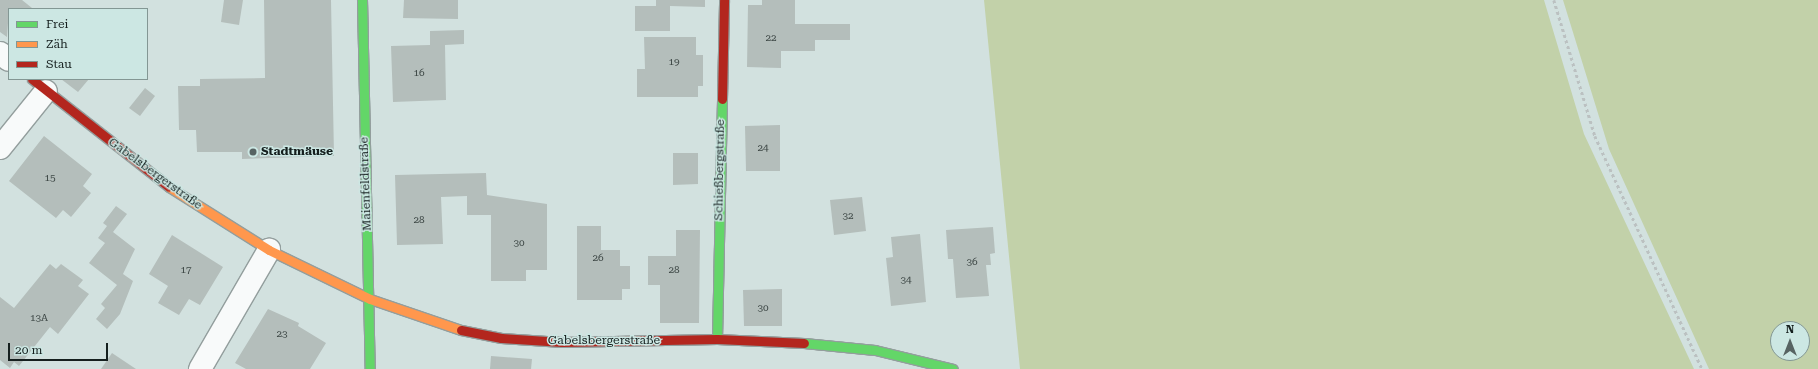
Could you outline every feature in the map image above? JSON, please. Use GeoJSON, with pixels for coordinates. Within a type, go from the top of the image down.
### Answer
{"type":"FeatureCollection","features":[{"type":"Feature","properties":{"kind":"street","name":"Maienfeldstraße"},"geometry":{"type":"LineString","coordinates":[[362,0],[370,299],[370,369]]}},
{"type":"Feature","properties":{"kind":"street","name":"Schießbergstraße"},"geometry":{"type":"LineString","coordinates":[[717,339],[724,0]]}},
{"type":"Feature","properties":{"kind":"street"},"geometry":{"type":"LineString","coordinates":[[0,53],[8,59]]}},
{"type":"Feature","properties":{"kind":"street","name":"Gabelsbergerstraße"},"geometry":{"type":"LineString","coordinates":[[0,148],[39,85],[183,198],[269,250],[370,299],[455,329],[501,338],[562,342],[717,339],[874,350],[953,369]]}},
{"type":"Feature","properties":{"kind":"street"},"geometry":{"type":"LineString","coordinates":[[200,369],[269,250]]}},
{"type":"Feature","properties":{"kind":"path"},"geometry":{"type":"LineString","coordinates":[[1554,0],[1595,136],[1702,369]]}},
{"type":"Feature","properties":{"kind":"green space"},"geometry":{"type":"Polygon","coordinates":[[[984,0],[1544,0],[1584,134],[1694,369],[1020,369],[984,0]]]}},
{"type":"Feature","properties":{"kind":"green space"},"geometry":{"type":"Polygon","coordinates":[[[1563,0],[1818,0],[1818,369],[1709,369],[1609,149],[1563,0]]]}},
{"type":"Feature","properties":{"kind":"building"},"geometry":{"type":"Polygon","coordinates":[[[0,0],[22,0],[32,8],[8,8],[7,37],[0,32],[0,0]]]}},
{"type":"Feature","properties":{"kind":"building"},"geometry":{"type":"Polygon","coordinates":[[[224,0],[243,0],[239,25],[221,22],[224,0]]]}},
{"type":"Feature","properties":{"kind":"building"},"geometry":{"type":"Polygon","coordinates":[[[264,0],[331,0],[334,156],[242,159],[242,152],[197,152],[196,130],[179,130],[178,86],[200,86],[200,79],[265,78],[264,0]]]}},
{"type":"Feature","properties":{"kind":"building"},"geometry":{"type":"Polygon","coordinates":[[[404,0],[458,0],[458,19],[403,18],[404,0]]]}},
{"type":"Feature","properties":{"kind":"building"},"geometry":{"type":"Polygon","coordinates":[[[656,0],[705,0],[705,7],[670,6],[670,31],[635,31],[635,6],[656,6],[656,0]]]}},
{"type":"Feature","properties":{"kind":"building"},"geometry":{"type":"Polygon","coordinates":[[[762,0],[795,0],[795,24],[850,24],[850,40],[815,40],[815,51],[781,51],[781,68],[747,67],[748,5],[762,5],[762,0]]]}},
{"type":"Feature","properties":{"kind":"building"},"geometry":{"type":"Polygon","coordinates":[[[464,30],[464,44],[445,45],[446,100],[393,102],[391,46],[430,45],[430,31],[464,30]]]}},
{"type":"Feature","properties":{"kind":"building"},"geometry":{"type":"Polygon","coordinates":[[[644,37],[696,37],[696,55],[703,55],[703,86],[698,86],[698,97],[637,97],[637,69],[645,69],[644,37]]]}},
{"type":"Feature","properties":{"kind":"building"},"geometry":{"type":"Polygon","coordinates":[[[62,80],[88,80],[78,92],[62,80]]]}},
{"type":"Feature","properties":{"kind":"building"},"geometry":{"type":"Polygon","coordinates":[[[145,88],[155,96],[140,116],[129,108],[145,88]]]}},
{"type":"Feature","properties":{"kind":"building"},"geometry":{"type":"Polygon","coordinates":[[[780,125],[780,171],[746,171],[745,126],[780,125]]]}},
{"type":"Feature","properties":{"kind":"building"},"geometry":{"type":"Polygon","coordinates":[[[44,136],[92,174],[83,186],[91,193],[71,217],[63,210],[56,218],[9,181],[44,136]]]}},
{"type":"Feature","properties":{"kind":"building"},"geometry":{"type":"Polygon","coordinates":[[[673,153],[698,153],[698,184],[673,185],[673,153]]]}},
{"type":"Feature","properties":{"kind":"building"},"geometry":{"type":"Polygon","coordinates":[[[486,173],[487,195],[547,204],[547,270],[526,270],[526,281],[491,281],[491,215],[467,215],[467,196],[441,197],[443,244],[397,245],[395,175],[486,173]]]}},
{"type":"Feature","properties":{"kind":"building"},"geometry":{"type":"Polygon","coordinates":[[[862,197],[866,231],[834,235],[830,200],[862,197]]]}},
{"type":"Feature","properties":{"kind":"building"},"geometry":{"type":"Polygon","coordinates":[[[116,206],[127,214],[113,232],[135,249],[123,274],[133,281],[120,314],[107,329],[96,319],[105,308],[101,304],[117,285],[89,263],[105,243],[98,238],[107,226],[103,223],[116,206]]]}},
{"type":"Feature","properties":{"kind":"building"},"geometry":{"type":"Polygon","coordinates":[[[577,226],[601,226],[601,250],[620,250],[620,266],[630,266],[630,289],[622,289],[622,300],[577,300],[577,226]]]}},
{"type":"Feature","properties":{"kind":"building"},"geometry":{"type":"Polygon","coordinates":[[[993,227],[995,253],[990,254],[991,265],[986,265],[989,296],[956,298],[953,259],[948,259],[946,230],[993,227]]]}},
{"type":"Feature","properties":{"kind":"building"},"geometry":{"type":"Polygon","coordinates":[[[676,230],[700,230],[699,323],[660,323],[660,285],[648,285],[648,256],[676,256],[676,230]]]}},
{"type":"Feature","properties":{"kind":"building"},"geometry":{"type":"Polygon","coordinates":[[[920,234],[926,302],[891,306],[886,258],[893,257],[891,237],[920,234]]]}},
{"type":"Feature","properties":{"kind":"building"},"geometry":{"type":"Polygon","coordinates":[[[172,235],[223,267],[200,305],[189,299],[179,315],[158,303],[168,286],[149,274],[172,235]]]}},
{"type":"Feature","properties":{"kind":"building"},"geometry":{"type":"Polygon","coordinates":[[[50,264],[56,269],[61,264],[83,280],[78,286],[89,294],[58,334],[50,327],[19,366],[14,362],[10,368],[0,360],[0,297],[14,308],[50,264]]]}},
{"type":"Feature","properties":{"kind":"building"},"geometry":{"type":"Polygon","coordinates":[[[782,289],[782,326],[744,326],[743,290],[782,289]]]}},
{"type":"Feature","properties":{"kind":"building"},"geometry":{"type":"Polygon","coordinates":[[[268,309],[299,323],[298,326],[326,343],[310,369],[246,369],[235,363],[268,309]]]}},
{"type":"Feature","properties":{"kind":"building"},"geometry":{"type":"Polygon","coordinates":[[[112,353],[136,369],[101,369],[112,353]]]}},
{"type":"Feature","properties":{"kind":"building"},"geometry":{"type":"Polygon","coordinates":[[[491,356],[532,359],[531,369],[490,369],[491,356]]]}},
{"type":"Feature","properties":{"kind":"traffic: fast"},"geometry":{"type":"LineString","coordinates":[[362,0],[370,369]]}},
{"type":"Feature","properties":{"kind":"traffic: fast"},"geometry":{"type":"LineString","coordinates":[[717,339],[722,99]]}},
{"type":"Feature","properties":{"kind":"traffic: fast"},"geometry":{"type":"LineString","coordinates":[[804,343],[875,350],[953,369]]}},
{"type":"Feature","properties":{"kind":"traffic: slow"},"geometry":{"type":"LineString","coordinates":[[169,187],[269,250],[370,299],[461,330]]}},
{"type":"Feature","properties":{"kind":"traffic: jam"},"geometry":{"type":"LineString","coordinates":[[722,99],[724,0]]}},
{"type":"Feature","properties":{"kind":"traffic: jam"},"geometry":{"type":"LineString","coordinates":[[33,80],[169,187]]}},
{"type":"Feature","properties":{"kind":"traffic: jam"},"geometry":{"type":"LineString","coordinates":[[461,330],[501,338],[562,342],[717,339],[804,343]]}},
{"type":"Feature","properties":{"kind":"place","name":"Stadtmäuse"},"geometry":{"type":"Point","coordinates":[253,152]}}]}
